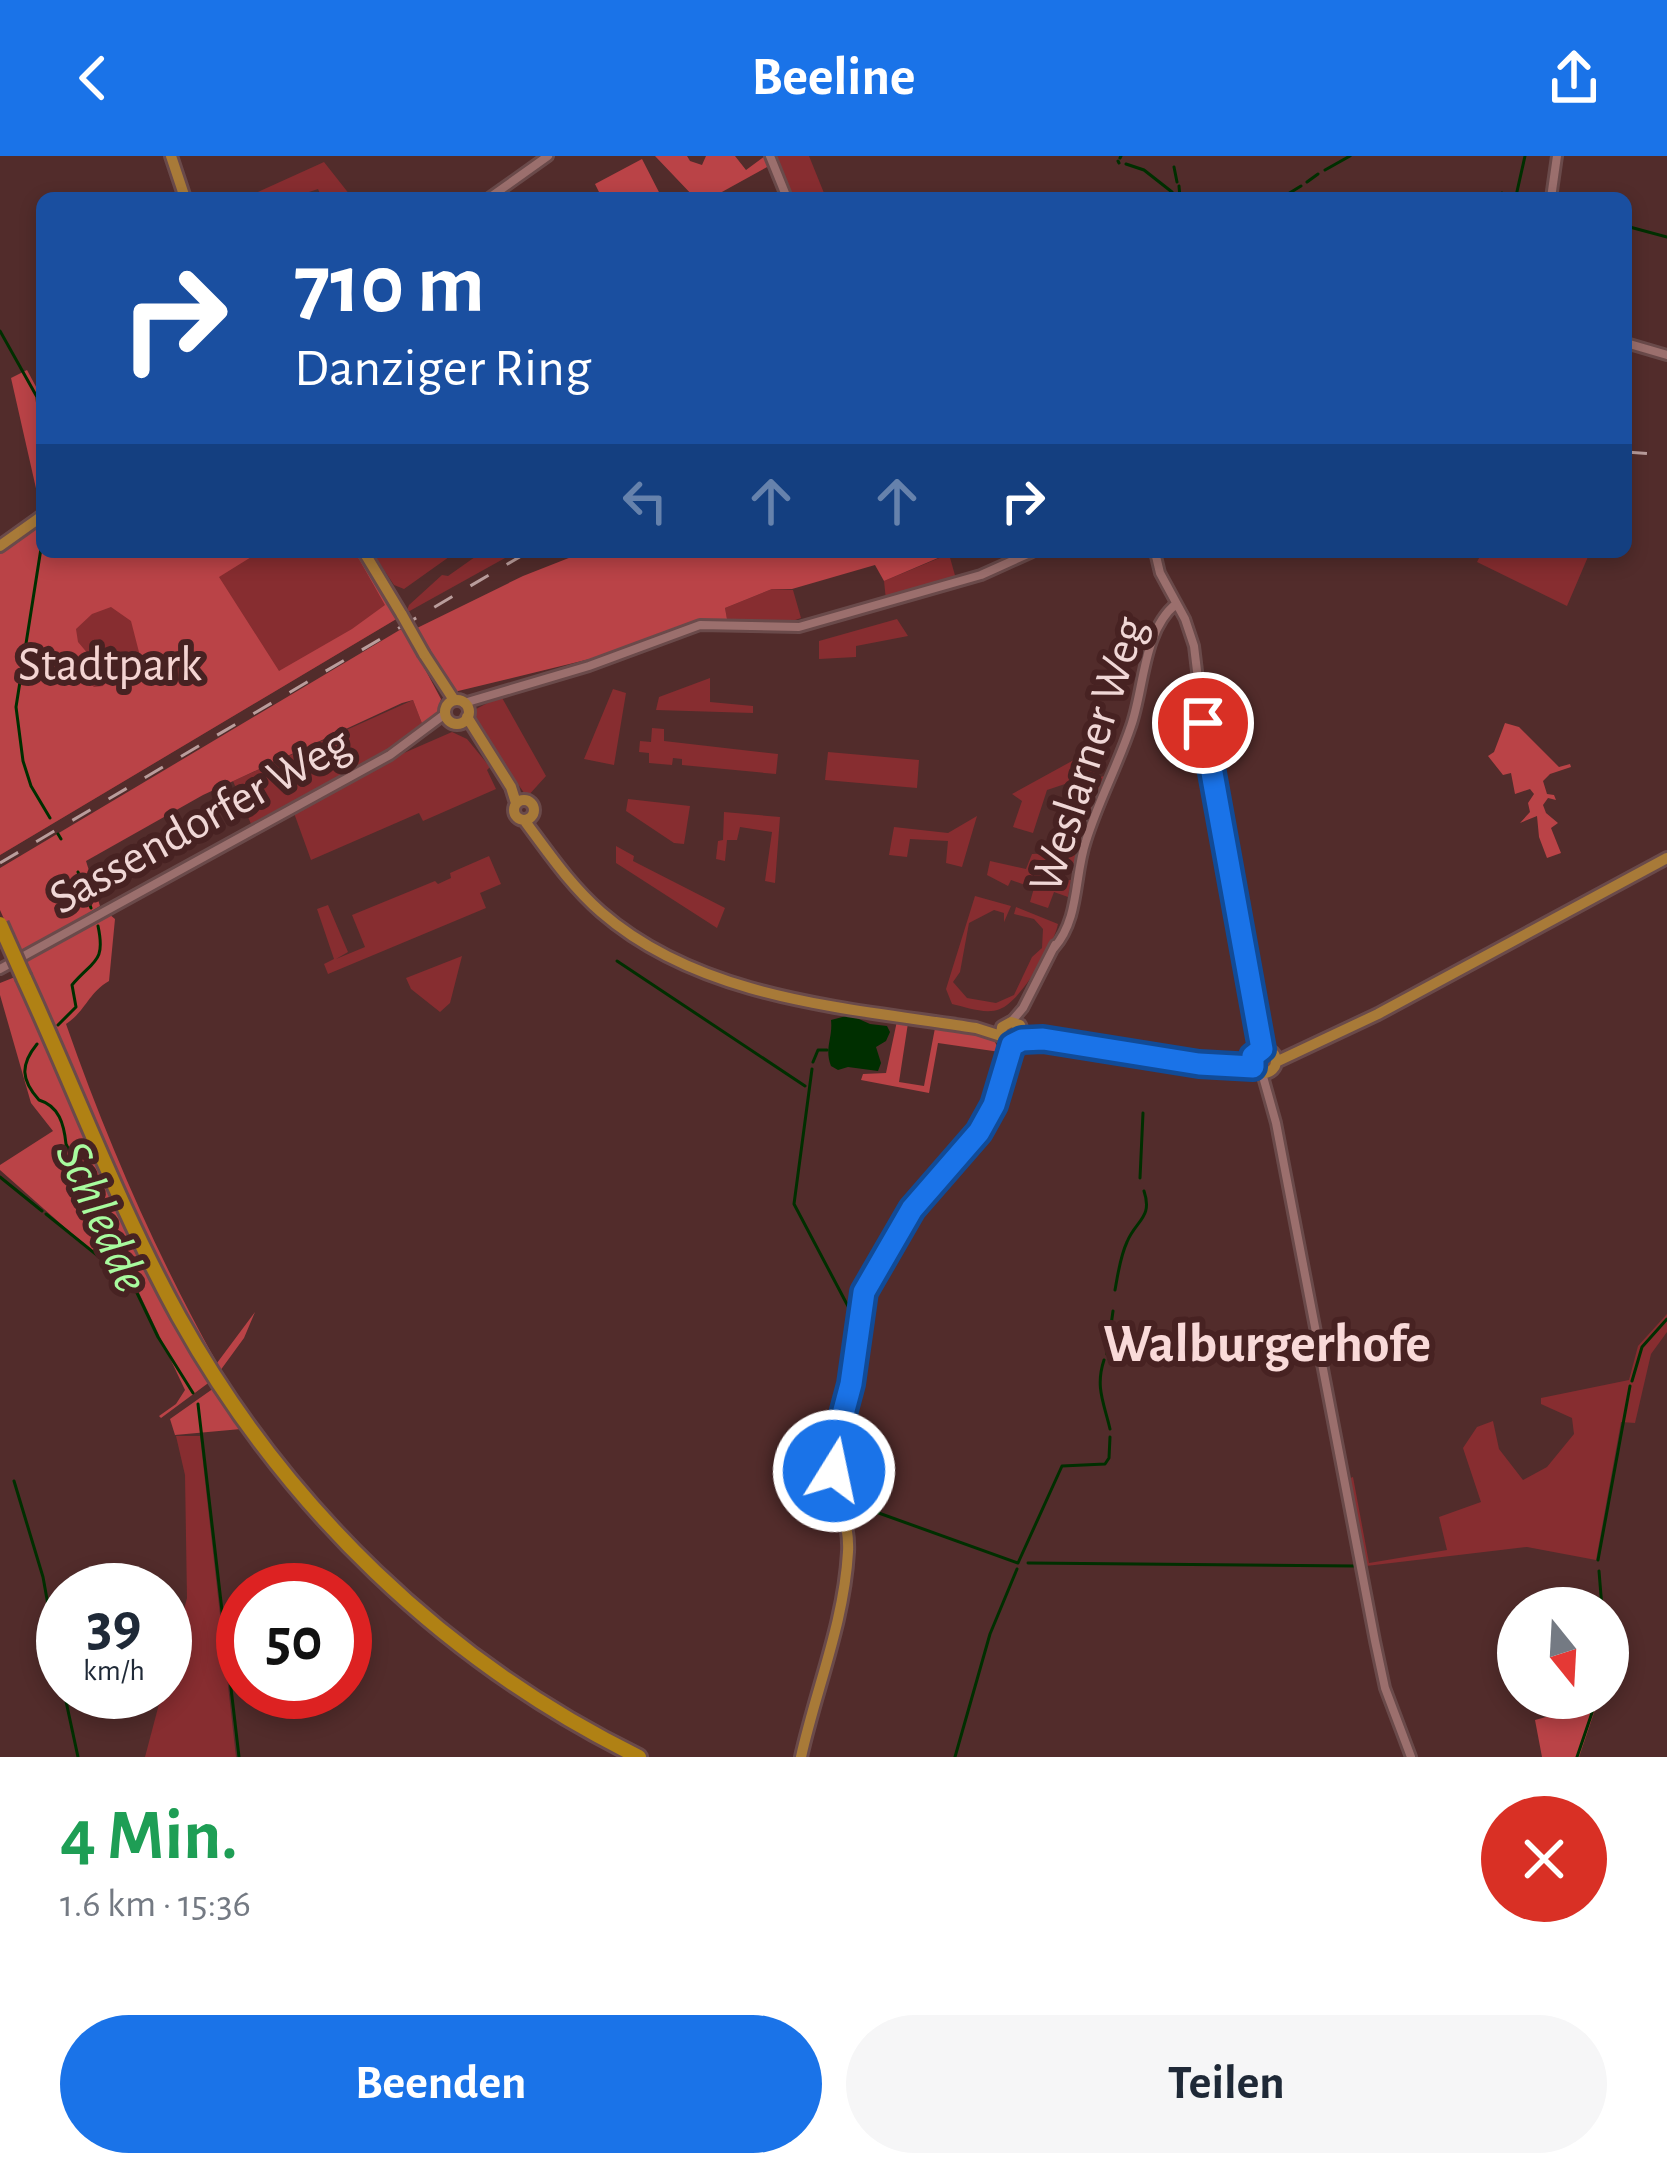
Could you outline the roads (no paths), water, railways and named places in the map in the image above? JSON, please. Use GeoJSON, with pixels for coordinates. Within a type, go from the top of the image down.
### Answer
{"type":"FeatureCollection","features":[{"type":"Feature","properties":{"kind":"highway"},"geometry":{"type":"LineString","coordinates":[[0,924],[178,1316],[282,1470],[370,1567],[434,1624],[531,1696],[639,1757]]}},
{"type":"Feature","properties":{"kind":"main road"},"geometry":{"type":"LineString","coordinates":[[171,156],[182,192]]}},
{"type":"Feature","properties":{"kind":"main road"},"geometry":{"type":"LineString","coordinates":[[0,546],[36,520]]}},
{"type":"Feature","properties":{"kind":"main road"},"geometry":{"type":"LineString","coordinates":[[368,558],[457,712],[520,801],[515,814],[527,818],[562,872],[604,914],[679,963],[754,989],[1043,1039],[1232,1066],[1264,1062],[1336,1035],[1667,858]]}},
{"type":"Feature","properties":{"kind":"main road","name":"Weslarner Weg"},"geometry":{"type":"LineString","coordinates":[[801,1757],[835,1634],[846,1570],[848,1533],[833,1461],[851,1384],[864,1292],[912,1209],[979,1132],[994,1105],[1012,1034]]}},
{"type":"Feature","properties":{"kind":"street"},"geometry":{"type":"LineString","coordinates":[[497,192],[548,156]]}},
{"type":"Feature","properties":{"kind":"street"},"geometry":{"type":"LineString","coordinates":[[770,156],[785,192]]}},
{"type":"Feature","properties":{"kind":"street"},"geometry":{"type":"LineString","coordinates":[[1552,192],[1557,156]]}},
{"type":"Feature","properties":{"kind":"street"},"geometry":{"type":"LineString","coordinates":[[1632,345],[1667,355]]}},
{"type":"Feature","properties":{"kind":"street","name":"Sassendorfer Weg"},"geometry":{"type":"LineString","coordinates":[[0,969],[381,760],[484,697],[609,660],[700,625],[799,627],[981,575],[1019,558]]}},
{"type":"Feature","properties":{"kind":"street"},"geometry":{"type":"LineString","coordinates":[[1156,558],[1193,646],[1217,816],[1375,1641],[1385,1688],[1411,1757]]}},
{"type":"Feature","properties":{"kind":"street","name":"Weslarner Weg"},"geometry":{"type":"LineString","coordinates":[[1012,1034],[1074,908],[1086,839],[1132,723],[1155,639],[1176,604]]}},
{"type":"Feature","properties":{"kind":"waterway"},"geometry":{"type":"LineString","coordinates":[[1325,170],[1350,156]]}},
{"type":"Feature","properties":{"kind":"waterway"},"geometry":{"type":"LineString","coordinates":[[1517,192],[1525,156]]}},
{"type":"Feature","properties":{"kind":"waterway"},"geometry":{"type":"LineString","coordinates":[[1126,164],[1144,170],[1172,192]]}},
{"type":"Feature","properties":{"kind":"waterway"},"geometry":{"type":"LineString","coordinates":[[1174,167],[1177,182]]}},
{"type":"Feature","properties":{"kind":"waterway"},"geometry":{"type":"LineString","coordinates":[[1307,182],[1318,174]]}},
{"type":"Feature","properties":{"kind":"waterway"},"geometry":{"type":"LineString","coordinates":[[1179,186],[1180,192]]}},
{"type":"Feature","properties":{"kind":"waterway"},"geometry":{"type":"LineString","coordinates":[[1291,192],[1301,186]]}},
{"type":"Feature","properties":{"kind":"waterway"},"geometry":{"type":"LineString","coordinates":[[1632,228],[1667,237]]}},
{"type":"Feature","properties":{"kind":"waterway","name":"Schledde"},"geometry":{"type":"LineString","coordinates":[[0,331],[36,395]]}},
{"type":"Feature","properties":{"kind":"waterway","name":"Schledde"},"geometry":{"type":"LineString","coordinates":[[39,558],[16,707],[23,761],[50,818]]}},
{"type":"Feature","properties":{"kind":"waterway","name":"Schledde"},"geometry":{"type":"LineString","coordinates":[[58,834],[61,839]]}},
{"type":"Feature","properties":{"kind":"waterway","name":"Schledde"},"geometry":{"type":"LineString","coordinates":[[78,872],[91,908]]}},
{"type":"Feature","properties":{"kind":"waterway","name":"Schledde"},"geometry":{"type":"LineString","coordinates":[[58,1025],[76,1007],[72,985],[99,954],[98,926]]}},
{"type":"Feature","properties":{"kind":"waterway"},"geometry":{"type":"LineString","coordinates":[[617,961],[805,1086]]}},
{"type":"Feature","properties":{"kind":"waterway","name":"Schledde"},"geometry":{"type":"LineString","coordinates":[[37,1044],[25,1066],[29,1086],[59,1117],[66,1144],[158,1337],[193,1393]]}},
{"type":"Feature","properties":{"kind":"waterway"},"geometry":{"type":"LineString","coordinates":[[813,1062],[818,1050],[827,1050]]}},
{"type":"Feature","properties":{"kind":"waterway"},"geometry":{"type":"LineString","coordinates":[[812,1069],[794,1204],[850,1310],[845,1380],[829,1436],[830,1451]]}},
{"type":"Feature","properties":{"kind":"waterway"},"geometry":{"type":"LineString","coordinates":[[1140,1178],[1143,1113]]}},
{"type":"Feature","properties":{"kind":"waterway"},"geometry":{"type":"LineString","coordinates":[[0,1177],[42,1211]]}},
{"type":"Feature","properties":{"kind":"waterway"},"geometry":{"type":"LineString","coordinates":[[1115,1290],[1125,1248],[1145,1213],[1144,1191]]}},
{"type":"Feature","properties":{"kind":"waterway"},"geometry":{"type":"LineString","coordinates":[[46,1214],[129,1281]]}},
{"type":"Feature","properties":{"kind":"waterway"},"geometry":{"type":"LineString","coordinates":[[1107,1354],[1113,1311]]}},
{"type":"Feature","properties":{"kind":"waterway"},"geometry":{"type":"LineString","coordinates":[[1632,1381],[1642,1347],[1667,1319]]}},
{"type":"Feature","properties":{"kind":"waterway"},"geometry":{"type":"LineString","coordinates":[[1104,1360],[1100,1387],[1110,1429]]}},
{"type":"Feature","properties":{"kind":"waterway"},"geometry":{"type":"LineString","coordinates":[[1598,1560],[1630,1386]]}},
{"type":"Feature","properties":{"kind":"waterway","name":"Schledde"},"geometry":{"type":"LineString","coordinates":[[198,1404],[239,1757]]}},
{"type":"Feature","properties":{"kind":"waterway"},"geometry":{"type":"LineString","coordinates":[[1018,1563],[1062,1466],[1105,1464],[1110,1437]]}},
{"type":"Feature","properties":{"kind":"waterway"},"geometry":{"type":"LineString","coordinates":[[14,1481],[39,1563]]}},
{"type":"Feature","properties":{"kind":"waterway"},"geometry":{"type":"LineString","coordinates":[[848,1502],[1018,1563]]}},
{"type":"Feature","properties":{"kind":"waterway"},"geometry":{"type":"LineString","coordinates":[[1028,1563],[1355,1566]]}},
{"type":"Feature","properties":{"kind":"waterway"},"geometry":{"type":"LineString","coordinates":[[955,1757],[990,1634],[1017,1569]]}},
{"type":"Feature","properties":{"kind":"waterway"},"geometry":{"type":"LineString","coordinates":[[1599,1571],[1600,1587]]}},
{"type":"Feature","properties":{"kind":"waterway"},"geometry":{"type":"LineString","coordinates":[[70,1719],[78,1757]]}},
{"type":"Feature","properties":{"kind":"waterway"},"geometry":{"type":"LineString","coordinates":[[1577,1757],[1590,1719]]}},
{"type":"Feature","properties":{"kind":"railway"},"geometry":{"type":"LineString","coordinates":[[1632,452],[1667,455]]}},
{"type":"Feature","properties":{"kind":"railway"},"geometry":{"type":"LineString","coordinates":[[0,863],[518,558]]}},
{"type":"Feature","properties":{"kind":"district","name":"Walburgerhofe"},"geometry":{"type":"Point","coordinates":[1267,1342]}},
{"type":"Feature","properties":{"kind":"park label","name":"Stadtpark"},"geometry":{"type":"Point","coordinates":[110,663]}}]}
